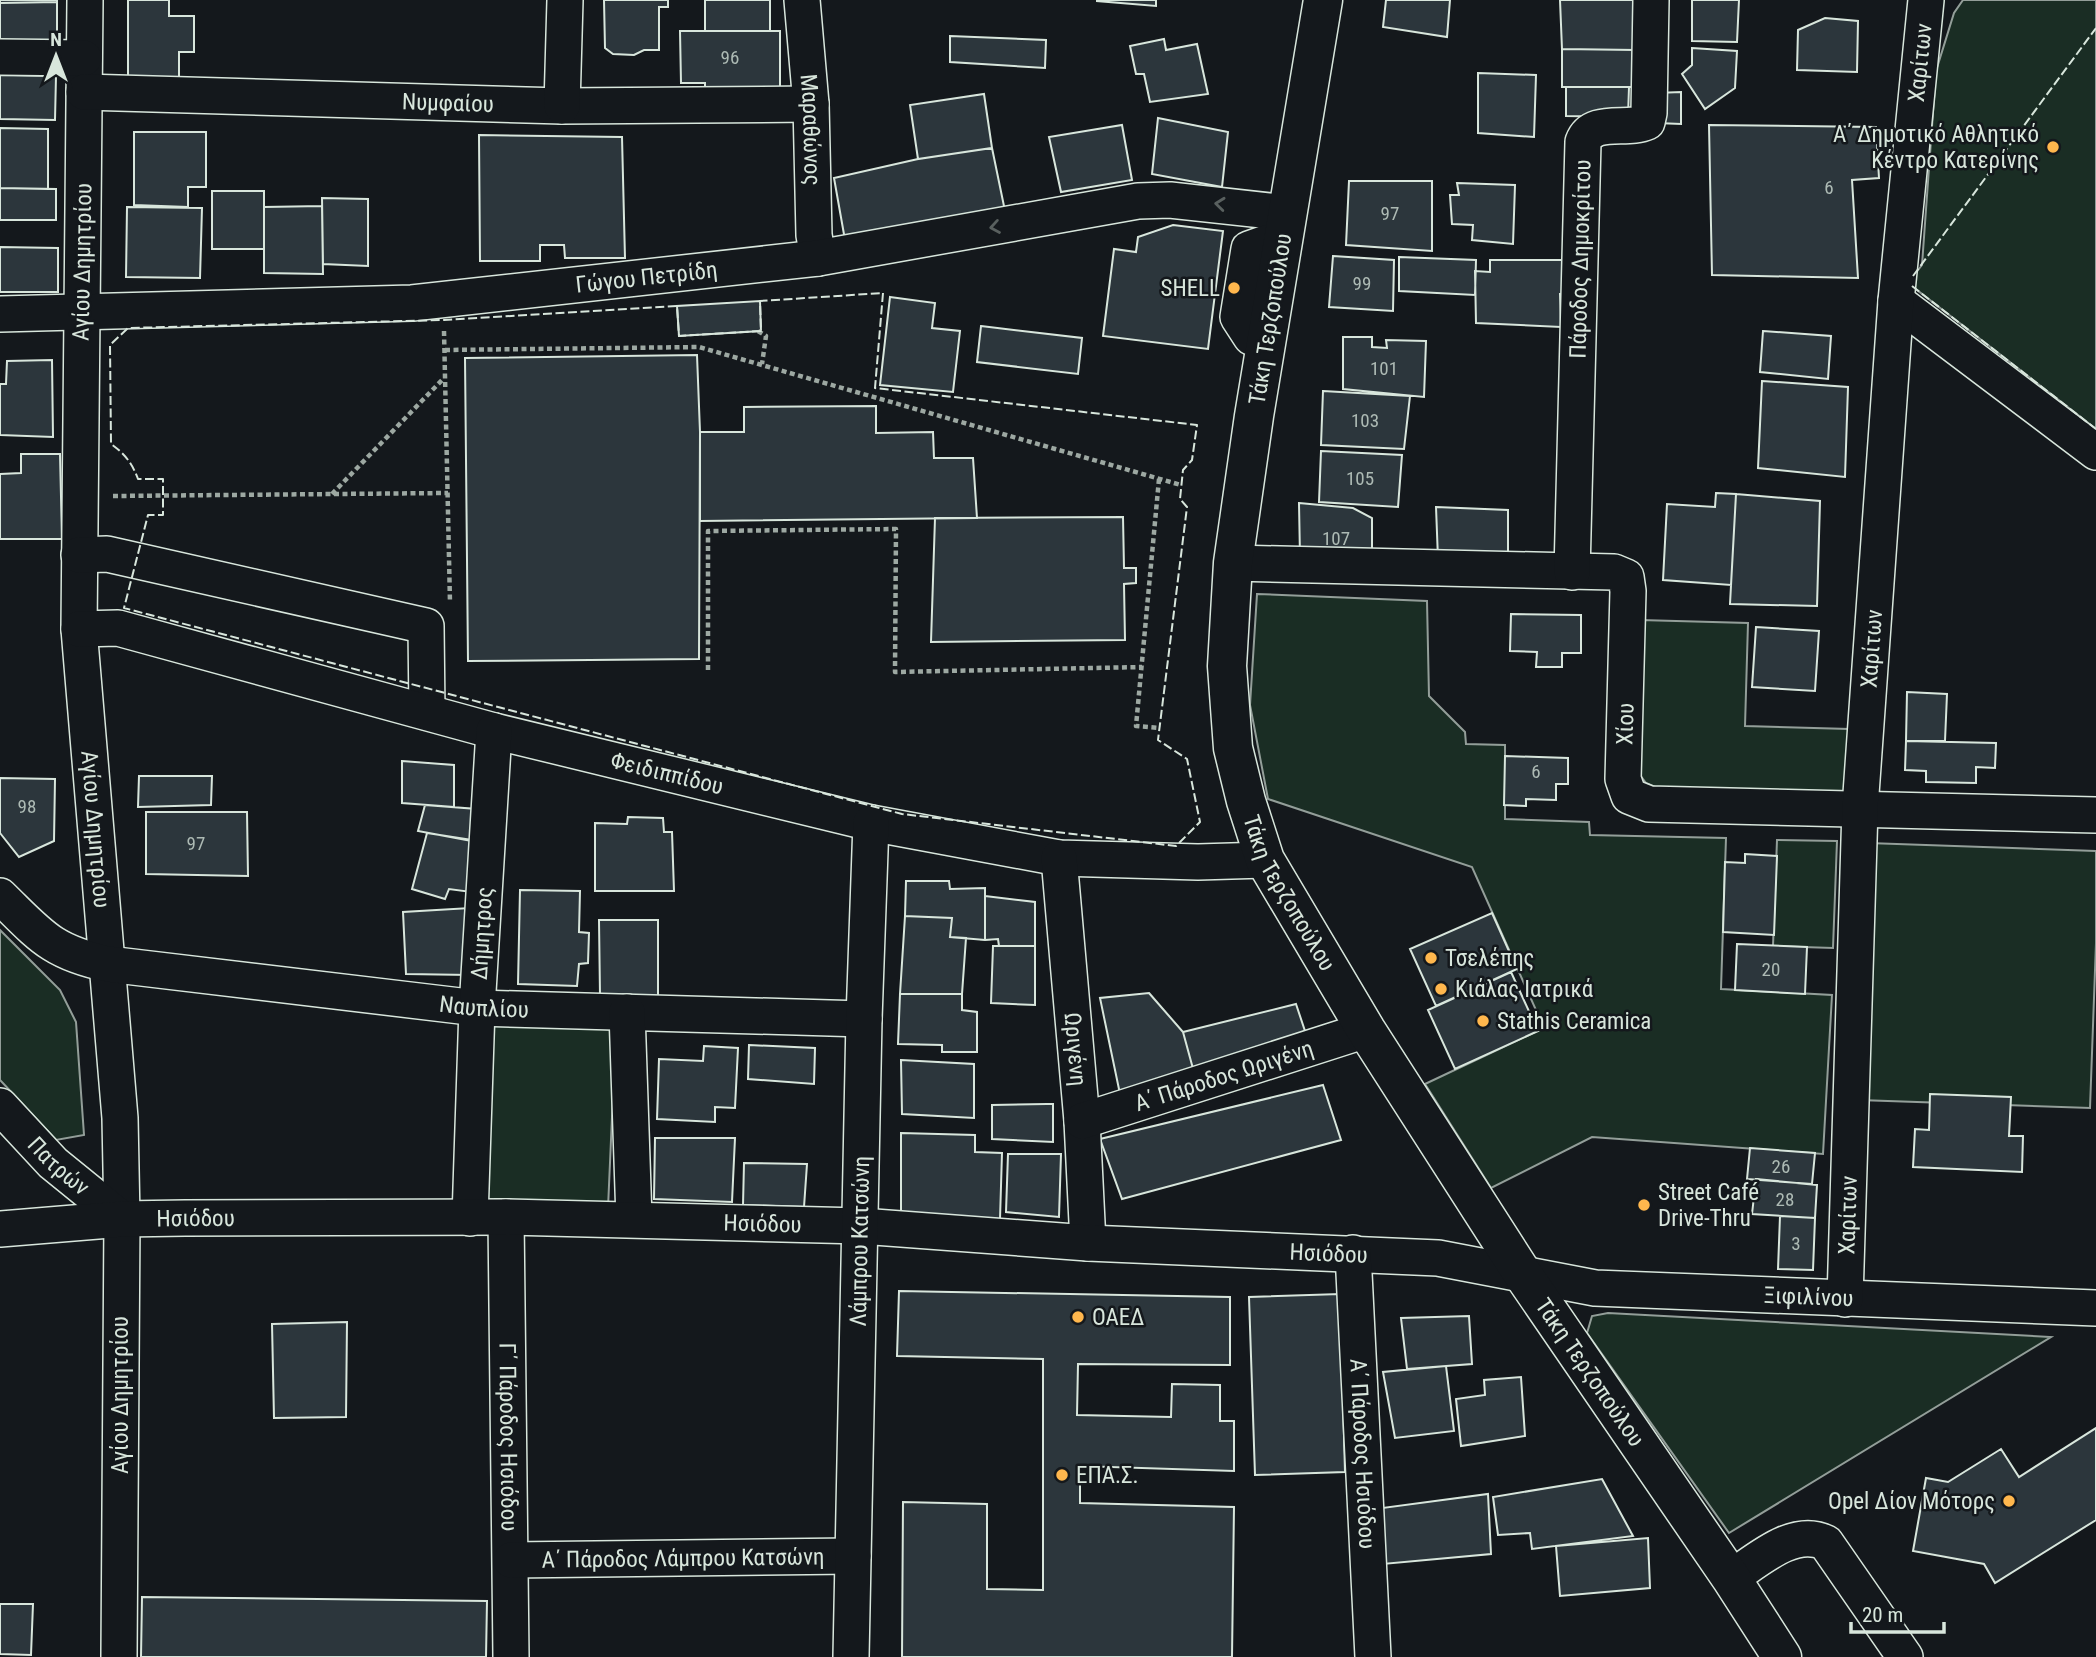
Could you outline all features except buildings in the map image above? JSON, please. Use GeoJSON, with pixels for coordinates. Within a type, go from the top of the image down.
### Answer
{"type":"FeatureCollection","features":[{"type":"Feature","properties":{"kind":"main road","name":"Τάκη Τερζοπούλου"},"geometry":{"type":"LineString","coordinates":[[1323,0],[1277,228],[1233,563],[1227,666],[1233,747],[1246,801],[1265,860],[1366,1030],[1522,1273],[1731,1577],[1782,1657]]}},
{"type":"Feature","properties":{"kind":"street","name":"Αγίου Δημητρίου"},"geometry":{"type":"LineString","coordinates":[[85,0],[79,629],[120,1118],[122,1219],[119,1657]]}},
{"type":"Feature","properties":{"kind":"street"},"geometry":{"type":"LineString","coordinates":[[562,106],[565,0]]}},
{"type":"Feature","properties":{"kind":"street","name":"Μαραθώνος"},"geometry":{"type":"LineString","coordinates":[[802,0],[811,104],[814,235],[818,258]]}},
{"type":"Feature","properties":{"kind":"street","name":"Πάροδος Δημοκρίτου"},"geometry":{"type":"LineString","coordinates":[[1572,572],[1583,142],[1586,134],[1593,128],[1639,126],[1647,121],[1650,113],[1651,0]]}},
{"type":"Feature","properties":{"kind":"street","name":"Χαρίτων"},"geometry":{"type":"LineString","coordinates":[[1845,1299],[1860,808],[1896,301],[1926,0]]}},
{"type":"Feature","properties":{"kind":"street"},"geometry":{"type":"LineString","coordinates":[[0,57],[84,58]]}},
{"type":"Feature","properties":{"kind":"street","name":"Νυμφαίου"},"geometry":{"type":"LineString","coordinates":[[84,92],[562,106],[811,104]]}},
{"type":"Feature","properties":{"kind":"street","name":"Γώγου Πετρίδη"},"geometry":{"type":"LineString","coordinates":[[0,314],[443,300],[818,258],[1138,201],[1170,200],[1277,228]]}},
{"type":"Feature","properties":{"kind":"street"},"geometry":{"type":"LineString","coordinates":[[1251,337],[1238,317],[1249,249],[1277,228]]}},
{"type":"Feature","properties":{"kind":"street"},"geometry":{"type":"LineString","coordinates":[[1896,301],[2096,452]]}},
{"type":"Feature","properties":{"kind":"street"},"geometry":{"type":"LineString","coordinates":[[79,555],[107,554],[426,625],[428,712]]}},
{"type":"Feature","properties":{"kind":"street","name":"Χίου"},"geometry":{"type":"LineString","coordinates":[[1233,563],[1614,572],[1626,577],[1628,591],[1623,779],[1629,796],[1650,804],[2096,815]]}},
{"type":"Feature","properties":{"kind":"street","name":"Φειδιππίδου"},"geometry":{"type":"LineString","coordinates":[[79,629],[118,628],[494,731],[871,823],[1059,858],[1198,862],[1265,860]]}},
{"type":"Feature","properties":{"kind":"street","name":"Δήμητρος"},"geometry":{"type":"LineString","coordinates":[[470,1218],[477,1007],[494,731]]}},
{"type":"Feature","properties":{"kind":"street","name":"Λάμπρου Κατσώνη"},"geometry":{"type":"LineString","coordinates":[[852,1657],[864,1019],[871,823]]}},
{"type":"Feature","properties":{"kind":"street","name":"Ωριγένη"},"geometry":{"type":"LineString","coordinates":[[1059,858],[1082,1121],[1088,1243]]}},
{"type":"Feature","properties":{"kind":"street","name":"Ναυπλίου"},"geometry":{"type":"LineString","coordinates":[[0,896],[44,940],[82,959],[108,964],[477,1007],[864,1019]]}},
{"type":"Feature","properties":{"kind":"street"},"geometry":{"type":"LineString","coordinates":[[628,1012],[634,1219]]}},
{"type":"Feature","properties":{"kind":"street","name":"Α΄ Πάροδος Ωριγένη"},"geometry":{"type":"LineString","coordinates":[[1082,1121],[1366,1030]]}},
{"type":"Feature","properties":{"kind":"street","name":"Πατρών"},"geometry":{"type":"LineString","coordinates":[[0,1107],[53,1163],[122,1219]]}},
{"type":"Feature","properties":{"kind":"street","name":"Γ΄ Πάροδος Ησιόδου"},"geometry":{"type":"LineString","coordinates":[[506,1217],[511,1657]]}},
{"type":"Feature","properties":{"kind":"street","name":"Ησιόδου"},"geometry":{"type":"LineString","coordinates":[[0,1229],[122,1219],[634,1219],[860,1226],[1088,1243],[1438,1258],[1522,1273]]}},
{"type":"Feature","properties":{"kind":"street","name":"Α΄ Πάροδος Ησιόδου"},"geometry":{"type":"LineString","coordinates":[[1353,1253],[1373,1657]]}},
{"type":"Feature","properties":{"kind":"street","name":"Ξιφιλίνου"},"geometry":{"type":"LineString","coordinates":[[1522,1273],[1595,1288],[2096,1308]]}},
{"type":"Feature","properties":{"kind":"street"},"geometry":{"type":"LineString","coordinates":[[1731,1577],[1772,1550],[1801,1538],[1815,1537],[1826,1543],[1905,1657]]}},
{"type":"Feature","properties":{"kind":"street","name":"Α΄ Πάροδος Λάμπρου Κατσώνη"},"geometry":{"type":"LineString","coordinates":[[511,1560],[853,1556]]}},
{"type":"Feature","properties":{"kind":"path"},"geometry":{"type":"LineString","coordinates":[[443,300],[450,613]]}},
{"type":"Feature","properties":{"kind":"path"},"geometry":{"type":"LineString","coordinates":[[758,331],[766,336],[762,364]]}},
{"type":"Feature","properties":{"kind":"path"},"geometry":{"type":"LineString","coordinates":[[444,350],[699,347],[1181,485]]}},
{"type":"Feature","properties":{"kind":"path"},"geometry":{"type":"LineString","coordinates":[[332,494],[445,377]]}},
{"type":"Feature","properties":{"kind":"path"},"geometry":{"type":"LineString","coordinates":[[1159,479],[1136,726],[1160,728]]}},
{"type":"Feature","properties":{"kind":"path"},"geometry":{"type":"LineString","coordinates":[[79,496],[448,493]]}},
{"type":"Feature","properties":{"kind":"path"},"geometry":{"type":"LineString","coordinates":[[708,670],[708,531],[748,530],[896,530],[895,672],[1142,667]]}},
{"type":"Feature","properties":{"kind":"green space","name":"Α΄ Δημοτικό Αθλητικό Κέντρο Κατερίνης"},"geometry":{"type":"Polygon","coordinates":[[[1963,0],[2096,0],[2096,429],[1908,283],[1922,265],[1936,71],[1954,13],[1963,0]]]}},
{"type":"Feature","properties":{"kind":"green space"},"geometry":{"type":"Polygon","coordinates":[[[1257,594],[1427,601],[1429,696],[1465,732],[1466,744],[1505,745],[1505,819],[1589,822],[1590,835],[1726,838],[1721,989],[1832,995],[1823,1154],[1592,1137],[1491,1188],[1425,1084],[1544,1028],[1472,867],[1268,799],[1250,705],[1257,594]]]}},
{"type":"Feature","properties":{"kind":"green space"},"geometry":{"type":"Polygon","coordinates":[[[1640,620],[1748,623],[1745,726],[1849,729],[1848,793],[1660,789],[1646,783],[1637,771],[1640,620]]]}},
{"type":"Feature","properties":{"kind":"green space"},"geometry":{"type":"Polygon","coordinates":[[[1777,840],[1837,841],[1833,948],[1773,946],[1777,840]]]}},
{"type":"Feature","properties":{"kind":"green space"},"geometry":{"type":"Polygon","coordinates":[[[1868,843],[2096,851],[2096,943],[2090,1108],[1859,1100],[1868,843]]]}},
{"type":"Feature","properties":{"kind":"green space"},"geometry":{"type":"Polygon","coordinates":[[[0,930],[60,990],[76,1022],[84,1135],[56,1140],[0,1080],[0,930]]]}},
{"type":"Feature","properties":{"kind":"green space"},"geometry":{"type":"Polygon","coordinates":[[[489,1023],[616,1026],[608,1208],[476,1202],[489,1023]]]}},
{"type":"Feature","properties":{"kind":"green space"},"geometry":{"type":"Polygon","coordinates":[[[1608,1313],[2051,1337],[1729,1533],[1587,1333],[1592,1316],[1608,1313]]]}},
{"type":"Feature","properties":{"kind":"fence"},"geometry":{"type":"LineString","coordinates":[[1913,276],[2096,28]]}},
{"type":"Feature","properties":{"kind":"fence"},"geometry":{"type":"LineString","coordinates":[[1912,286],[2096,429]]}},
{"type":"Feature","properties":{"kind":"fence"},"geometry":{"type":"LineString","coordinates":[[883,293],[875,388],[1197,425],[1192,460],[1183,470],[1180,499],[1187,507],[1158,740],[1187,759],[1200,822],[1176,846],[902,814],[124,608],[148,515],[163,515],[163,479],[138,479],[127,459],[111,444],[110,345],[128,328],[444,320],[677,306],[679,336],[761,331],[760,301],[883,293]]}},
{"type":"Feature","properties":{"kind":"place","name":"Α΄ Δημοτικό Αθλητικό Κέντρο Κατερίνης"},"geometry":{"type":"Point","coordinates":[2053,147]}},
{"type":"Feature","properties":{"kind":"place","name":"SHELL"},"geometry":{"type":"Point","coordinates":[1234,288]}},
{"type":"Feature","properties":{"kind":"place","name":"Τσελέπης"},"geometry":{"type":"Point","coordinates":[1431,958]}},
{"type":"Feature","properties":{"kind":"place","name":"Κιάλας Ιατρικά"},"geometry":{"type":"Point","coordinates":[1441,989]}},
{"type":"Feature","properties":{"kind":"place","name":"Stathis Ceramica"},"geometry":{"type":"Point","coordinates":[1483,1021]}},
{"type":"Feature","properties":{"kind":"place","name":"Street Café Drive-Thru"},"geometry":{"type":"Point","coordinates":[1644,1205]}},
{"type":"Feature","properties":{"kind":"place","name":"ΟΑΕΔ"},"geometry":{"type":"Point","coordinates":[1078,1317]}},
{"type":"Feature","properties":{"kind":"place","name":"ΕΠΑ.Σ."},"geometry":{"type":"Point","coordinates":[1062,1475]}},
{"type":"Feature","properties":{"kind":"place","name":"Opel Δίον Μότορς"},"geometry":{"type":"Point","coordinates":[2009,1501]}}]}
